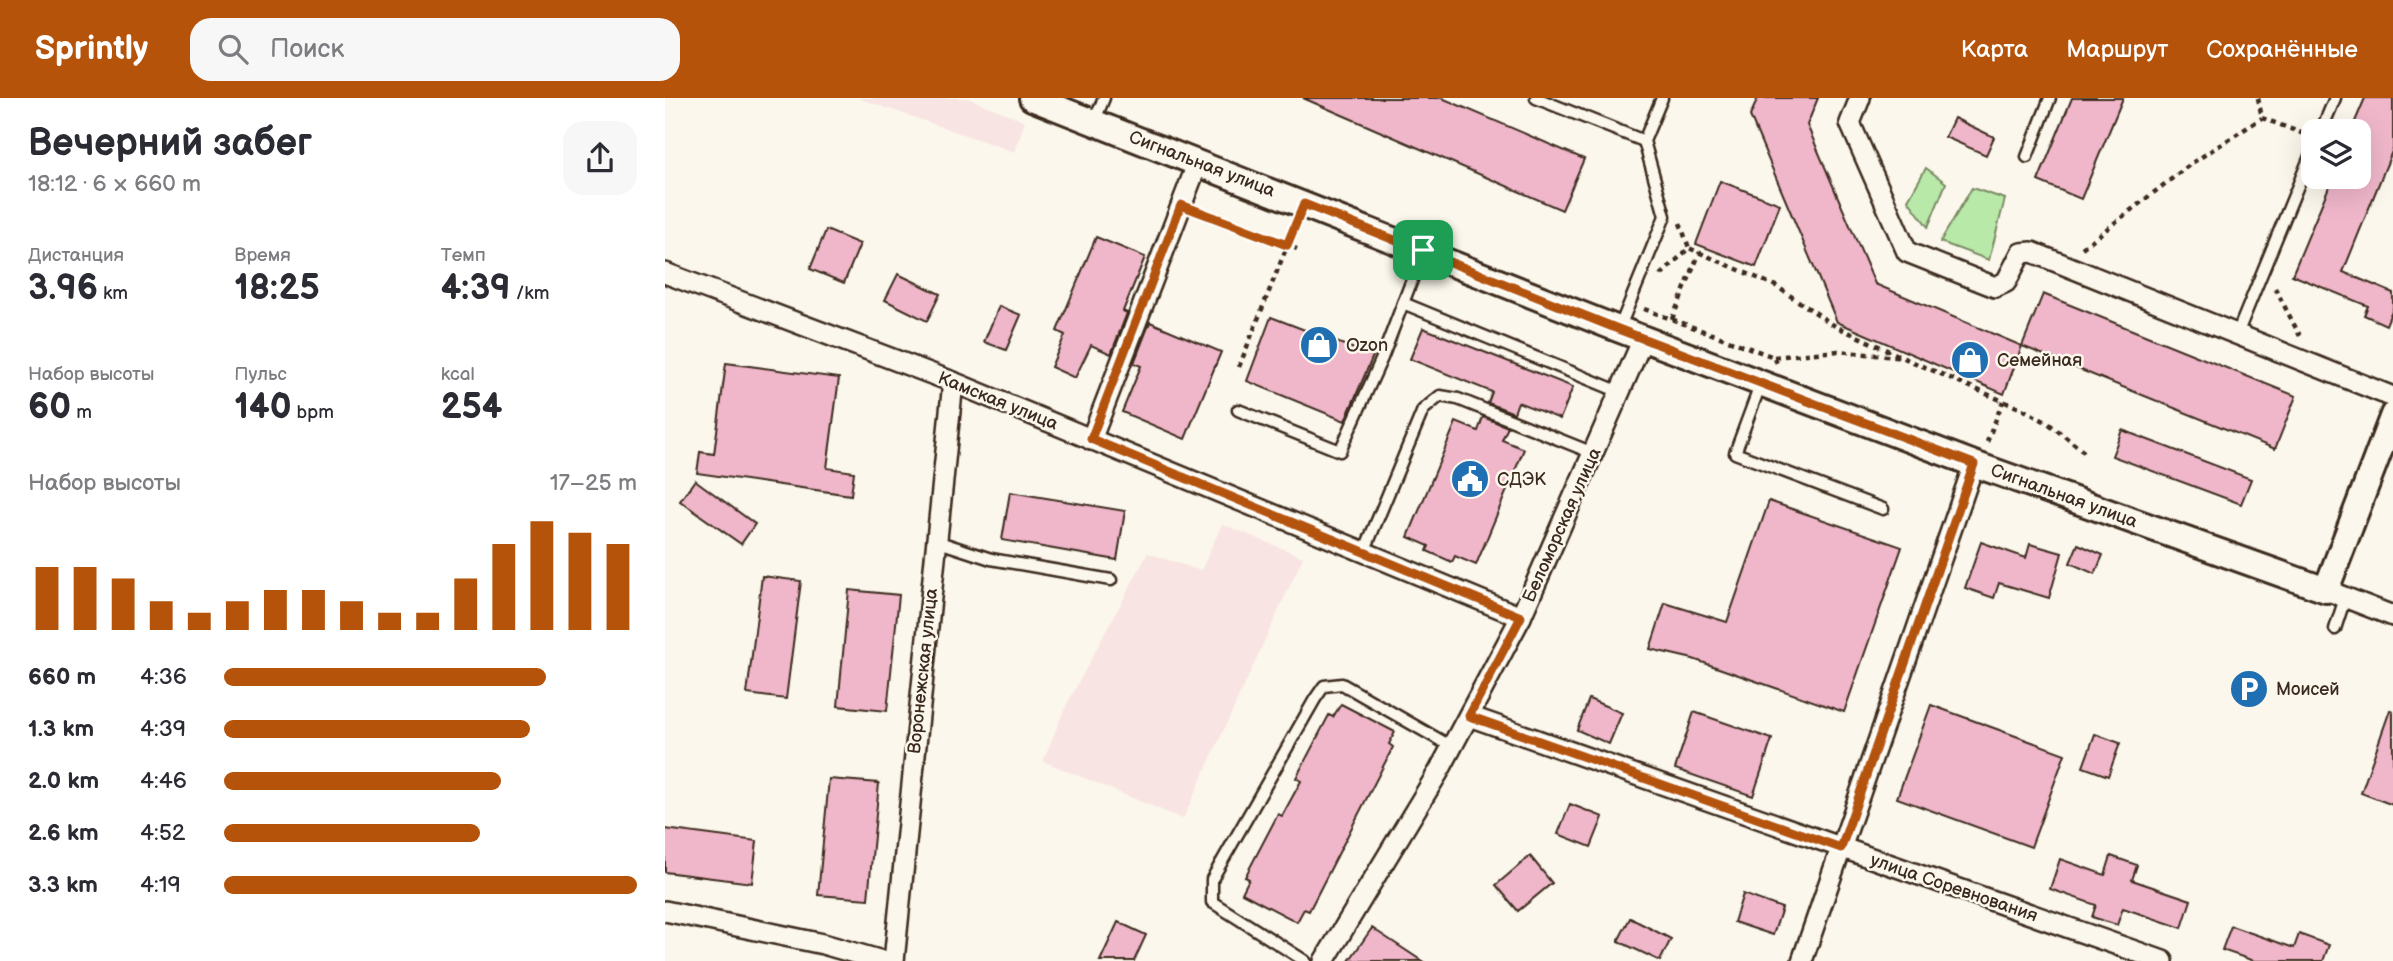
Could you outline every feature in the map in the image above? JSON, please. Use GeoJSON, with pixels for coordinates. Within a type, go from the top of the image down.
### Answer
{"type":"FeatureCollection","features":[{"type":"Feature","properties":{"kind":"street","name":"Сигнальная улица"},"geometry":{"type":"LineString","coordinates":[[1031,98],[1423,250],[1643,339],[1978,458],[2393,616]]}},
{"type":"Feature","properties":{"kind":"street"},"geometry":{"type":"LineString","coordinates":[[1860,98],[1850,123],[1907,252],[1995,287],[2006,282],[2021,253],[2032,252],[2393,397]]}},
{"type":"Feature","properties":{"kind":"street"},"geometry":{"type":"LineString","coordinates":[[1091,439],[1198,162]]}},
{"type":"Feature","properties":{"kind":"street","name":"Камская улица"},"geometry":{"type":"LineString","coordinates":[[665,273],[953,382],[1521,617]]}},
{"type":"Feature","properties":{"kind":"street","name":"Беломорская улица"},"geometry":{"type":"LineString","coordinates":[[1324,961],[1452,747],[1521,617],[1643,339]]}},
{"type":"Feature","properties":{"kind":"street","name":"Воронежская улица"},"geometry":{"type":"LineString","coordinates":[[894,961],[953,382]]}},
{"type":"Feature","properties":{"kind":"street"},"geometry":{"type":"LineString","coordinates":[[2336,594],[2393,415]]}},
{"type":"Feature","properties":{"kind":"street"},"geometry":{"type":"LineString","coordinates":[[1802,961],[1978,458]]}},
{"type":"Feature","properties":{"kind":"street","name":"улица Соревнования"},"geometry":{"type":"LineString","coordinates":[[1469,716],[2162,961]]}},
{"type":"Feature","properties":{"kind":"street"},"geometry":{"type":"LineString","coordinates":[[665,911],[823,944],[882,961]]}},
{"type":"Feature","properties":{"kind":"lane"},"geometry":{"type":"LineString","coordinates":[[1094,122],[1104,98]]}},
{"type":"Feature","properties":{"kind":"lane"},"geometry":{"type":"LineString","coordinates":[[1536,98],[1644,141]]}},
{"type":"Feature","properties":{"kind":"lane"},"geometry":{"type":"LineString","coordinates":[[1618,329],[1665,216],[1644,141],[1662,98]]}},
{"type":"Feature","properties":{"kind":"lane"},"geometry":{"type":"LineString","coordinates":[[2027,157],[2050,98]]}},
{"type":"Feature","properties":{"kind":"lane"},"geometry":{"type":"LineString","coordinates":[[2326,119],[2335,98]]}},
{"type":"Feature","properties":{"kind":"lane"},"geometry":{"type":"LineString","coordinates":[[2237,334],[2301,178]]}},
{"type":"Feature","properties":{"kind":"lane"},"geometry":{"type":"LineString","coordinates":[[1238,410],[1340,451],[1423,250]]}},
{"type":"Feature","properties":{"kind":"lane"},"geometry":{"type":"LineString","coordinates":[[1403,303],[1620,392]]}},
{"type":"Feature","properties":{"kind":"lane"},"geometry":{"type":"LineString","coordinates":[[1761,383],[1735,453],[1882,509]]}},
{"type":"Feature","properties":{"kind":"lane"},"geometry":{"type":"LineString","coordinates":[[1364,552],[1423,410],[1440,396],[1458,399],[1593,453]]}},
{"type":"Feature","properties":{"kind":"lane"},"geometry":{"type":"LineString","coordinates":[[936,541],[991,559],[1111,580]]}},
{"type":"Feature","properties":{"kind":"lane"},"geometry":{"type":"LineString","coordinates":[[2335,629],[2336,594]]}},
{"type":"Feature","properties":{"kind":"lane"},"geometry":{"type":"LineString","coordinates":[[1305,961],[1212,902],[1212,879],[1315,699],[1324,686],[1342,684],[1452,747]]}},
{"type":"Feature","properties":{"kind":"path"},"geometry":{"type":"LineString","coordinates":[[2258,98],[2262,118]]}},
{"type":"Feature","properties":{"kind":"path"},"geometry":{"type":"LineString","coordinates":[[2062,264],[2192,163],[2262,118]]}},
{"type":"Feature","properties":{"kind":"path"},"geometry":{"type":"LineString","coordinates":[[2262,118],[2301,133]]}},
{"type":"Feature","properties":{"kind":"path"},"geometry":{"type":"LineString","coordinates":[[1239,367],[1304,204]]}},
{"type":"Feature","properties":{"kind":"path"},"geometry":{"type":"LineString","coordinates":[[1181,205],[1297,249]]}},
{"type":"Feature","properties":{"kind":"path"},"geometry":{"type":"LineString","coordinates":[[1672,320],[1700,253],[1776,286],[1835,326],[2048,423],[2084,452]]}},
{"type":"Feature","properties":{"kind":"path"},"geometry":{"type":"LineString","coordinates":[[2264,268],[2316,365]]}},
{"type":"Feature","properties":{"kind":"path"},"geometry":{"type":"LineString","coordinates":[[1774,357],[1838,351],[1904,358]]}},
{"type":"Feature","properties":{"kind":"path"},"geometry":{"type":"LineString","coordinates":[[1978,458],[2003,401]]}},
{"type":"Feature","properties":{"kind":"shaded area"},"geometry":{"type":"Polygon","coordinates":[[[858,98],[967,98],[1025,121],[1015,152],[858,98]]]}},
{"type":"Feature","properties":{"kind":"shaded area"},"geometry":{"type":"Polygon","coordinates":[[[1222,524],[1303,557],[1183,819],[1043,761],[1065,708],[1148,553],[1201,571],[1222,524]]]}},
{"type":"Feature","properties":{"kind":"green space"},"geometry":{"type":"Polygon","coordinates":[[[1926,168],[1946,183],[1928,227],[1908,200],[1926,168]]]}},
{"type":"Feature","properties":{"kind":"green space"},"geometry":{"type":"Polygon","coordinates":[[[1972,188],[2005,199],[1989,260],[1940,242],[1972,188]]]}},
{"type":"Feature","properties":{"kind":"building"},"geometry":{"type":"Polygon","coordinates":[[[1303,98],[1442,98],[1584,159],[1562,210],[1303,98]]]}},
{"type":"Feature","properties":{"kind":"building"},"geometry":{"type":"Polygon","coordinates":[[[1758,98],[1818,98],[1807,125],[1875,284],[2022,346],[2004,394],[1837,322],[1750,116],[1758,98]]]}},
{"type":"Feature","properties":{"kind":"building"},"geometry":{"type":"Polygon","coordinates":[[[2072,98],[2123,98],[2081,199],[2038,181],[2072,98]]]}},
{"type":"Feature","properties":{"kind":"building"},"geometry":{"type":"Polygon","coordinates":[[[2365,98],[2393,98],[2393,149],[2343,272],[2393,293],[2393,308],[2386,325],[2364,315],[2368,306],[2292,275],[2328,189],[2371,189],[2371,119],[2356,119],[2365,98]]]}},
{"type":"Feature","properties":{"kind":"building"},"geometry":{"type":"Polygon","coordinates":[[[1954,118],[1994,137],[1986,155],[1945,137],[1954,118]]]}},
{"type":"Feature","properties":{"kind":"building"},"geometry":{"type":"Polygon","coordinates":[[[1720,181],[1780,204],[1756,267],[1696,244],[1720,181]]]}},
{"type":"Feature","properties":{"kind":"building"},"geometry":{"type":"Polygon","coordinates":[[[826,230],[860,244],[844,283],[810,269],[826,230]]]}},
{"type":"Feature","properties":{"kind":"building"},"geometry":{"type":"Polygon","coordinates":[[[1096,237],[1145,257],[1123,311],[1127,313],[1111,354],[1091,345],[1075,378],[1051,367],[1065,335],[1057,331],[1096,237]]]}},
{"type":"Feature","properties":{"kind":"building"},"geometry":{"type":"Polygon","coordinates":[[[898,274],[940,294],[927,321],[885,300],[898,274]]]}},
{"type":"Feature","properties":{"kind":"building"},"geometry":{"type":"Polygon","coordinates":[[[2043,294],[2296,396],[2275,449],[2022,346],[2043,294]]]}},
{"type":"Feature","properties":{"kind":"building"},"geometry":{"type":"Polygon","coordinates":[[[999,306],[1021,315],[1006,350],[984,342],[999,306]]]}},
{"type":"Feature","properties":{"kind":"building"},"geometry":{"type":"Polygon","coordinates":[[[1271,317],[1373,356],[1345,421],[1247,381],[1271,317]]]}},
{"type":"Feature","properties":{"kind":"building"},"geometry":{"type":"Polygon","coordinates":[[[1150,322],[1221,352],[1185,439],[1122,412],[1141,366],[1134,363],[1150,322]]]}},
{"type":"Feature","properties":{"kind":"building"},"geometry":{"type":"Polygon","coordinates":[[[1423,328],[1573,387],[1560,419],[1518,402],[1514,413],[1488,403],[1492,392],[1410,359],[1423,328]]]}},
{"type":"Feature","properties":{"kind":"building"},"geometry":{"type":"Polygon","coordinates":[[[726,363],[839,378],[827,468],[854,472],[851,495],[697,473],[700,452],[714,454],[726,363]]]}},
{"type":"Feature","properties":{"kind":"building"},"geometry":{"type":"Polygon","coordinates":[[[1483,417],[1508,427],[1502,440],[1524,449],[1476,565],[1455,556],[1452,562],[1427,551],[1429,546],[1408,537],[1456,422],[1478,431],[1483,417]]]}},
{"type":"Feature","properties":{"kind":"building"},"geometry":{"type":"Polygon","coordinates":[[[2122,430],[2251,479],[2241,504],[2112,456],[2122,430]]]}},
{"type":"Feature","properties":{"kind":"building"},"geometry":{"type":"Polygon","coordinates":[[[695,480],[755,524],[741,544],[680,501],[695,480]]]}},
{"type":"Feature","properties":{"kind":"building"},"geometry":{"type":"Polygon","coordinates":[[[1010,492],[1125,511],[1117,560],[1002,540],[1010,492]]]}},
{"type":"Feature","properties":{"kind":"building"},"geometry":{"type":"Polygon","coordinates":[[[1769,501],[1902,547],[1844,712],[1693,659],[1650,649],[1665,603],[1727,622],[1769,501]]]}},
{"type":"Feature","properties":{"kind":"building"},"geometry":{"type":"Polygon","coordinates":[[[1981,542],[2026,558],[2030,544],[2062,553],[2049,598],[1999,583],[1994,598],[1965,588],[1981,542]]]}},
{"type":"Feature","properties":{"kind":"building"},"geometry":{"type":"Polygon","coordinates":[[[2078,544],[2103,555],[2095,574],[2070,563],[2078,544]]]}},
{"type":"Feature","properties":{"kind":"building"},"geometry":{"type":"Polygon","coordinates":[[[762,576],[801,581],[786,699],[747,694],[762,576]]]}},
{"type":"Feature","properties":{"kind":"building"},"geometry":{"type":"Polygon","coordinates":[[[849,590],[899,595],[887,711],[838,706],[849,590]]]}},
{"type":"Feature","properties":{"kind":"building"},"geometry":{"type":"Polygon","coordinates":[[[1589,699],[1622,713],[1609,744],[1577,730],[1589,699]]]}},
{"type":"Feature","properties":{"kind":"building"},"geometry":{"type":"Polygon","coordinates":[[[1341,704],[1395,732],[1389,744],[1393,747],[1309,911],[1304,909],[1297,922],[1242,893],[1249,879],[1245,877],[1278,814],[1282,816],[1301,781],[1296,778],[1329,715],[1333,717],[1341,704]]]}},
{"type":"Feature","properties":{"kind":"building"},"geometry":{"type":"Polygon","coordinates":[[[1931,705],[2065,754],[2031,847],[1897,798],[1931,705]]]}},
{"type":"Feature","properties":{"kind":"building"},"geometry":{"type":"Polygon","coordinates":[[[2390,710],[2393,711],[2393,805],[2361,793],[2390,710]]]}},
{"type":"Feature","properties":{"kind":"building"},"geometry":{"type":"Polygon","coordinates":[[[1694,712],[1772,739],[1753,796],[1675,769],[1694,712]]]}},
{"type":"Feature","properties":{"kind":"building"},"geometry":{"type":"Polygon","coordinates":[[[2095,734],[2120,743],[2108,776],[2083,767],[2095,734]]]}},
{"type":"Feature","properties":{"kind":"building"},"geometry":{"type":"Polygon","coordinates":[[[829,779],[879,783],[868,899],[818,895],[829,779]]]}},
{"type":"Feature","properties":{"kind":"building"},"geometry":{"type":"Polygon","coordinates":[[[1570,804],[1603,817],[1591,847],[1558,834],[1570,804]]]}},
{"type":"Feature","properties":{"kind":"building"},"geometry":{"type":"Polygon","coordinates":[[[665,829],[757,841],[752,883],[665,872],[665,829]]]}},
{"type":"Feature","properties":{"kind":"building"},"geometry":{"type":"Polygon","coordinates":[[[1530,856],[1552,883],[1518,911],[1496,885],[1530,856]]]}},
{"type":"Feature","properties":{"kind":"building"},"geometry":{"type":"Polygon","coordinates":[[[2111,856],[2137,865],[2132,880],[2191,900],[2182,928],[2123,908],[2117,925],[2092,917],[2096,905],[2050,889],[2060,859],[2105,875],[2111,856]]]}},
{"type":"Feature","properties":{"kind":"building"},"geometry":{"type":"Polygon","coordinates":[[[1743,894],[1782,908],[1773,935],[1734,922],[1743,894]]]}},
{"type":"Feature","properties":{"kind":"building"},"geometry":{"type":"Polygon","coordinates":[[[1630,918],[1671,939],[1660,961],[1618,941],[1630,918]]]}},
{"type":"Feature","properties":{"kind":"building"},"geometry":{"type":"Polygon","coordinates":[[[1118,922],[1146,935],[1134,961],[1100,961],[1118,922]]]}},
{"type":"Feature","properties":{"kind":"building"},"geometry":{"type":"Polygon","coordinates":[[[2231,926],[2294,948],[2299,934],[2329,945],[2323,961],[2254,961],[2222,950],[2231,926]]]}},
{"type":"Feature","properties":{"kind":"building"},"geometry":{"type":"Polygon","coordinates":[[[1372,928],[1422,961],[1349,961],[1372,928]]]}},
{"type":"Feature","properties":{"kind":"place","name":"Ozon"},"geometry":{"type":"Point","coordinates":[1319,345]}},
{"type":"Feature","properties":{"kind":"place","name":"Семейная"},"geometry":{"type":"Point","coordinates":[1970,360]}},
{"type":"Feature","properties":{"kind":"place","name":"СДЭК"},"geometry":{"type":"Point","coordinates":[1470,479]}},
{"type":"Feature","properties":{"kind":"place","name":"Моисей"},"geometry":{"type":"Point","coordinates":[2249,689]}},
{"type":"Feature","properties":{"kind":"route"},"geometry":{"type":"LineString","coordinates":[[1304,204],[1423,250],[1618,329],[1974,464],[1841,848],[1469,716],[1521,617],[1091,439],[1181,205],[1287,245],[1304,204]]}}]}
